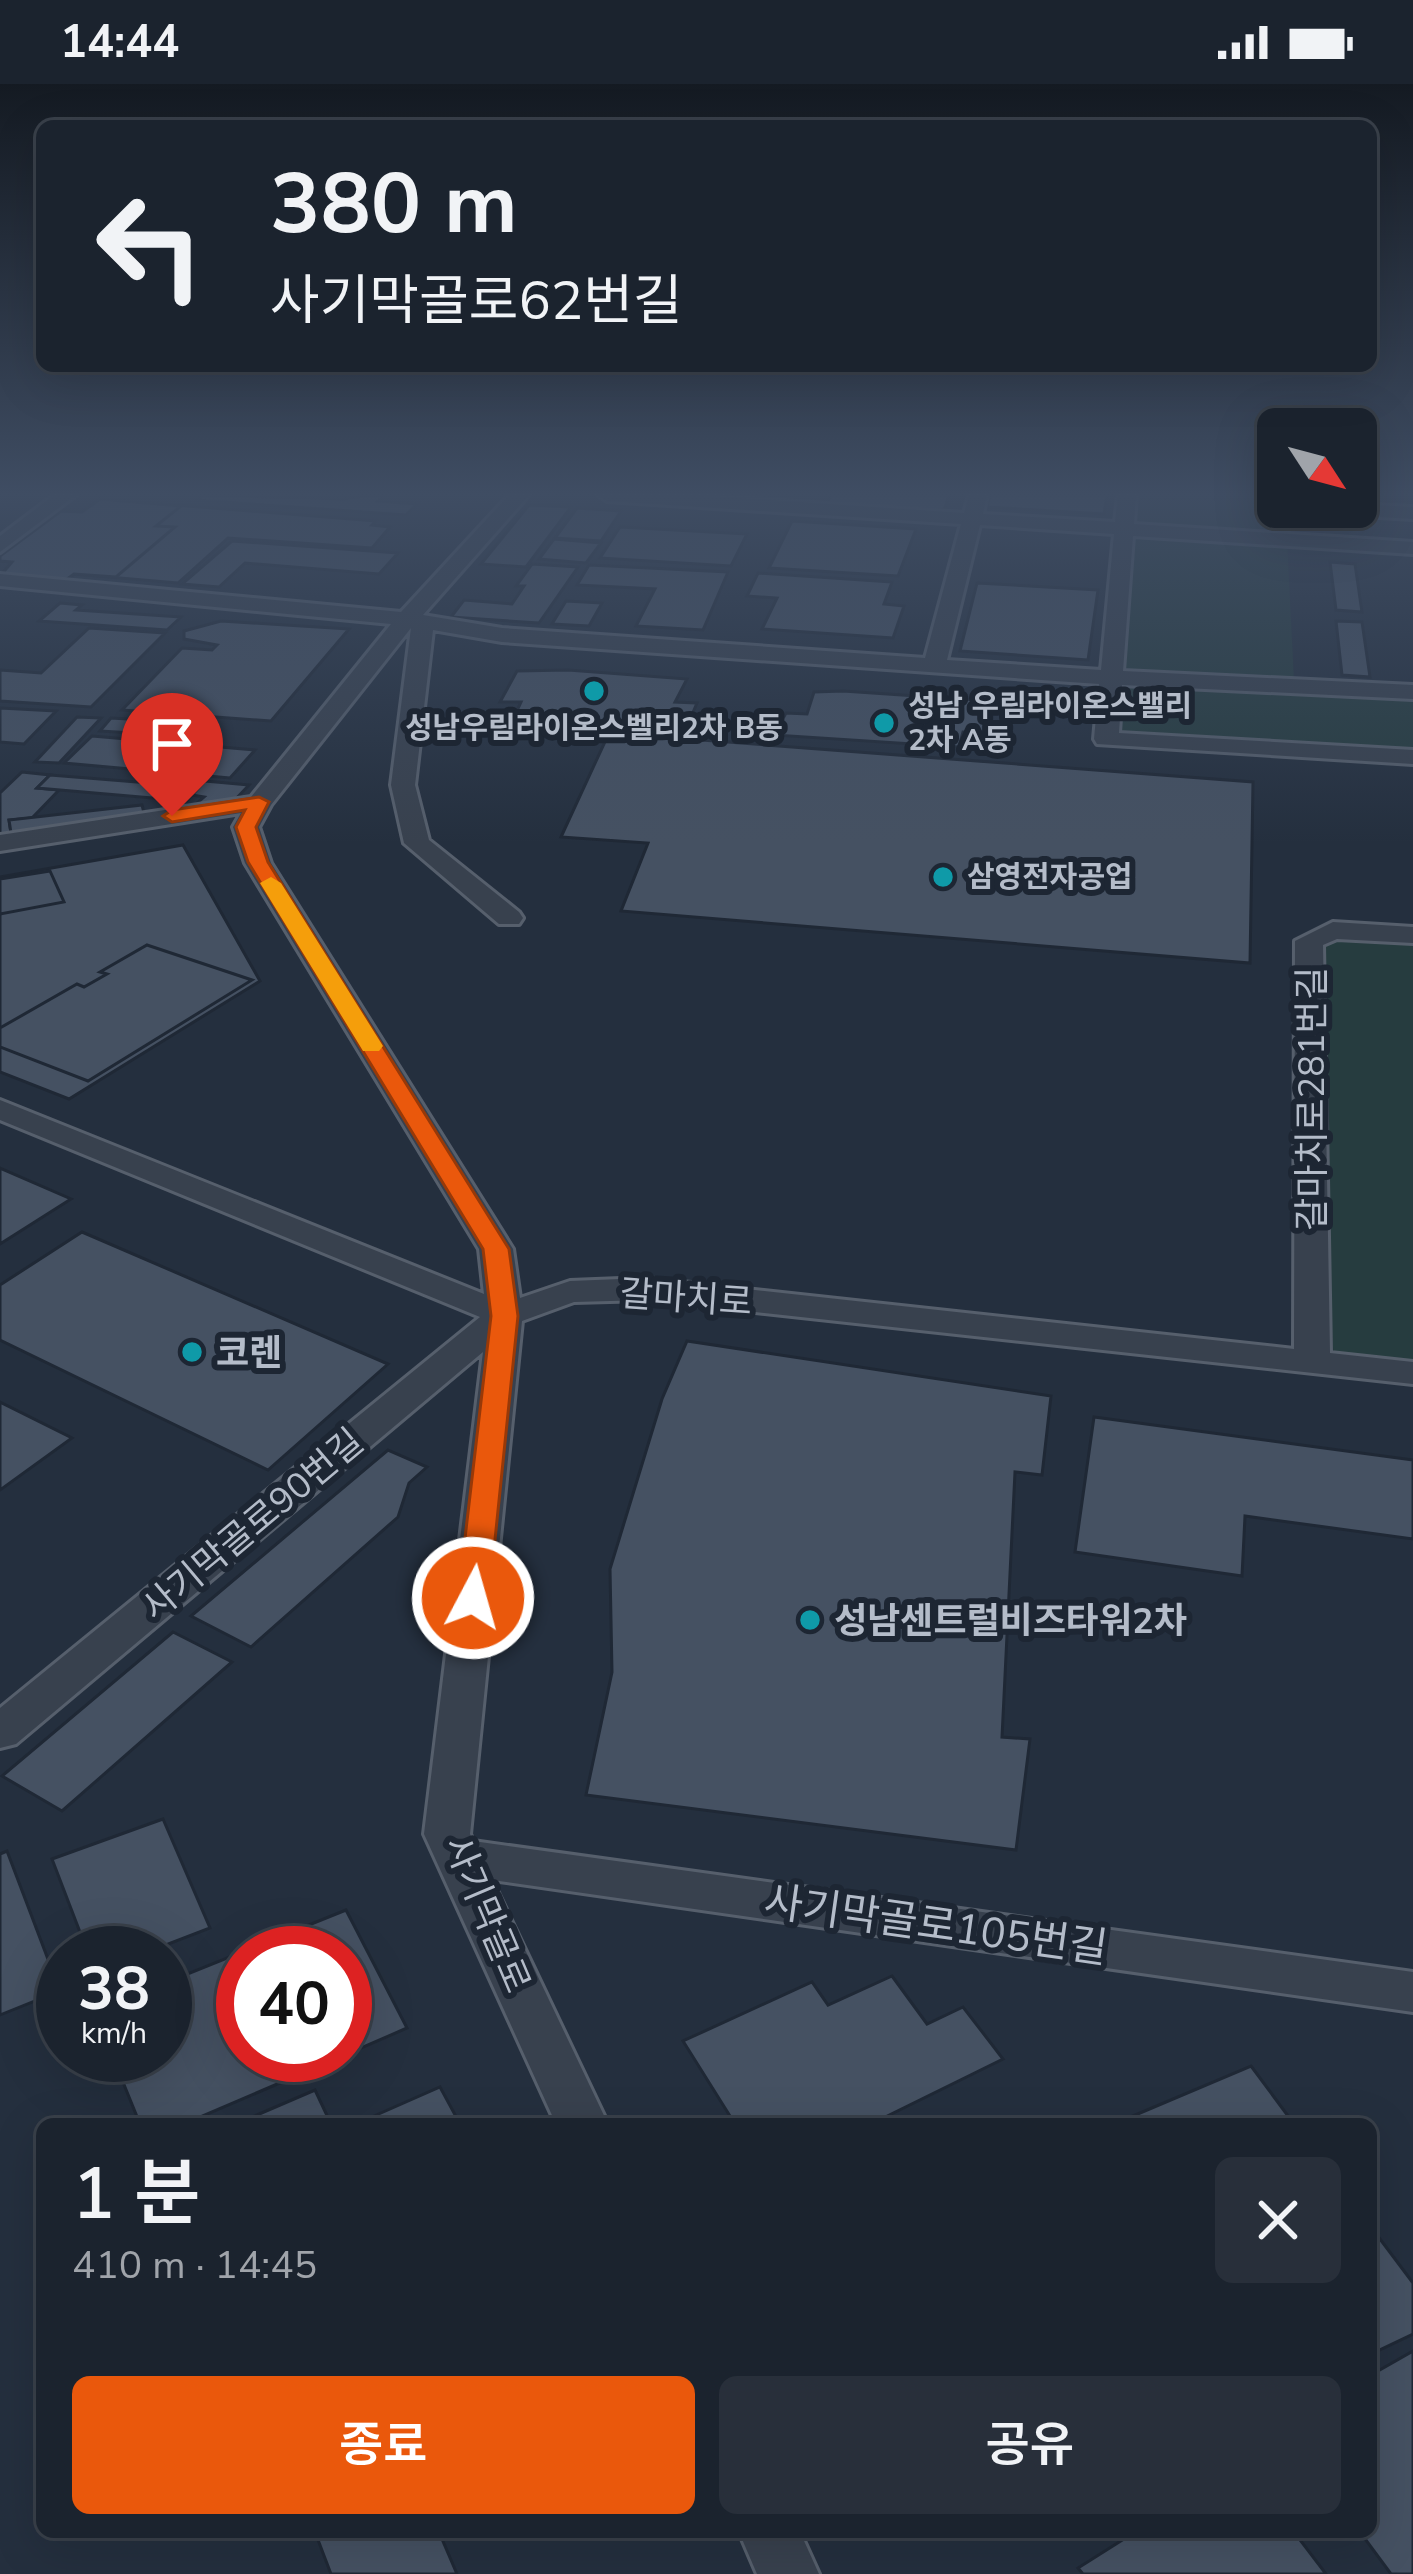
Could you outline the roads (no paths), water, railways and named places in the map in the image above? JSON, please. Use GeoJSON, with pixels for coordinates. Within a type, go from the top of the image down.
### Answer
{"type":"FeatureCollection","features":[{"type":"Feature","properties":{"kind":"street"},"geometry":{"type":"LineString","coordinates":[[324,611],[502,635],[1078,676],[1114,674],[1413,692]]}},
{"type":"Feature","properties":{"kind":"street"},"geometry":{"type":"LineString","coordinates":[[0,843],[259,802],[422,611]]}},
{"type":"Feature","properties":{"kind":"street"},"geometry":{"type":"LineString","coordinates":[[934,665],[948,611]]}},
{"type":"Feature","properties":{"kind":"street"},"geometry":{"type":"LineString","coordinates":[[1119,611],[1106,740],[1413,757]]}},
{"type":"Feature","properties":{"kind":"street"},"geometry":{"type":"LineString","coordinates":[[415,620],[403,785],[417,843],[509,918]]}},
{"type":"Feature","properties":{"kind":"street","name":"사기막골로"},"geometry":{"type":"LineString","coordinates":[[259,802],[246,827],[258,862],[496,1249],[505,1316],[447,1834],[579,2118]]}},
{"type":"Feature","properties":{"kind":"street","name":"갈마치로281번길"},"geometry":{"type":"LineString","coordinates":[[1312,1363],[1310,941],[1333,930],[1413,935]]}},
{"type":"Feature","properties":{"kind":"street"},"geometry":{"type":"LineString","coordinates":[[0,1108],[505,1316]]}},
{"type":"Feature","properties":{"kind":"street","name":"갈마치로"},"geometry":{"type":"LineString","coordinates":[[505,1316],[570,1292],[646,1288],[1413,1373]]}},
{"type":"Feature","properties":{"kind":"street","name":"사기막골로90번길"},"geometry":{"type":"LineString","coordinates":[[0,1732],[505,1316]]}},
{"type":"Feature","properties":{"kind":"street","name":"사기막골로105번길"},"geometry":{"type":"LineString","coordinates":[[459,1856],[1413,1992]]}},
{"type":"Feature","properties":{"kind":"street"},"geometry":{"type":"LineString","coordinates":[[772,2538],[788,2574]]}},
{"type":"Feature","properties":{"kind":"place","name":"성남우림라이온스벨리2차 B동"},"geometry":{"type":"Point","coordinates":[594,691]}},
{"type":"Feature","properties":{"kind":"place","name":"성남 우림라이온스밸리 2차 A동"},"geometry":{"type":"Point","coordinates":[884,723]}},
{"type":"Feature","properties":{"kind":"place","name":"삼영전자공업"},"geometry":{"type":"Point","coordinates":[943,877]}},
{"type":"Feature","properties":{"kind":"place","name":"코렌"},"geometry":{"type":"Point","coordinates":[192,1352]}},
{"type":"Feature","properties":{"kind":"place","name":"성남센트럴비즈타워2차"},"geometry":{"type":"Point","coordinates":[810,1620]}}]}
